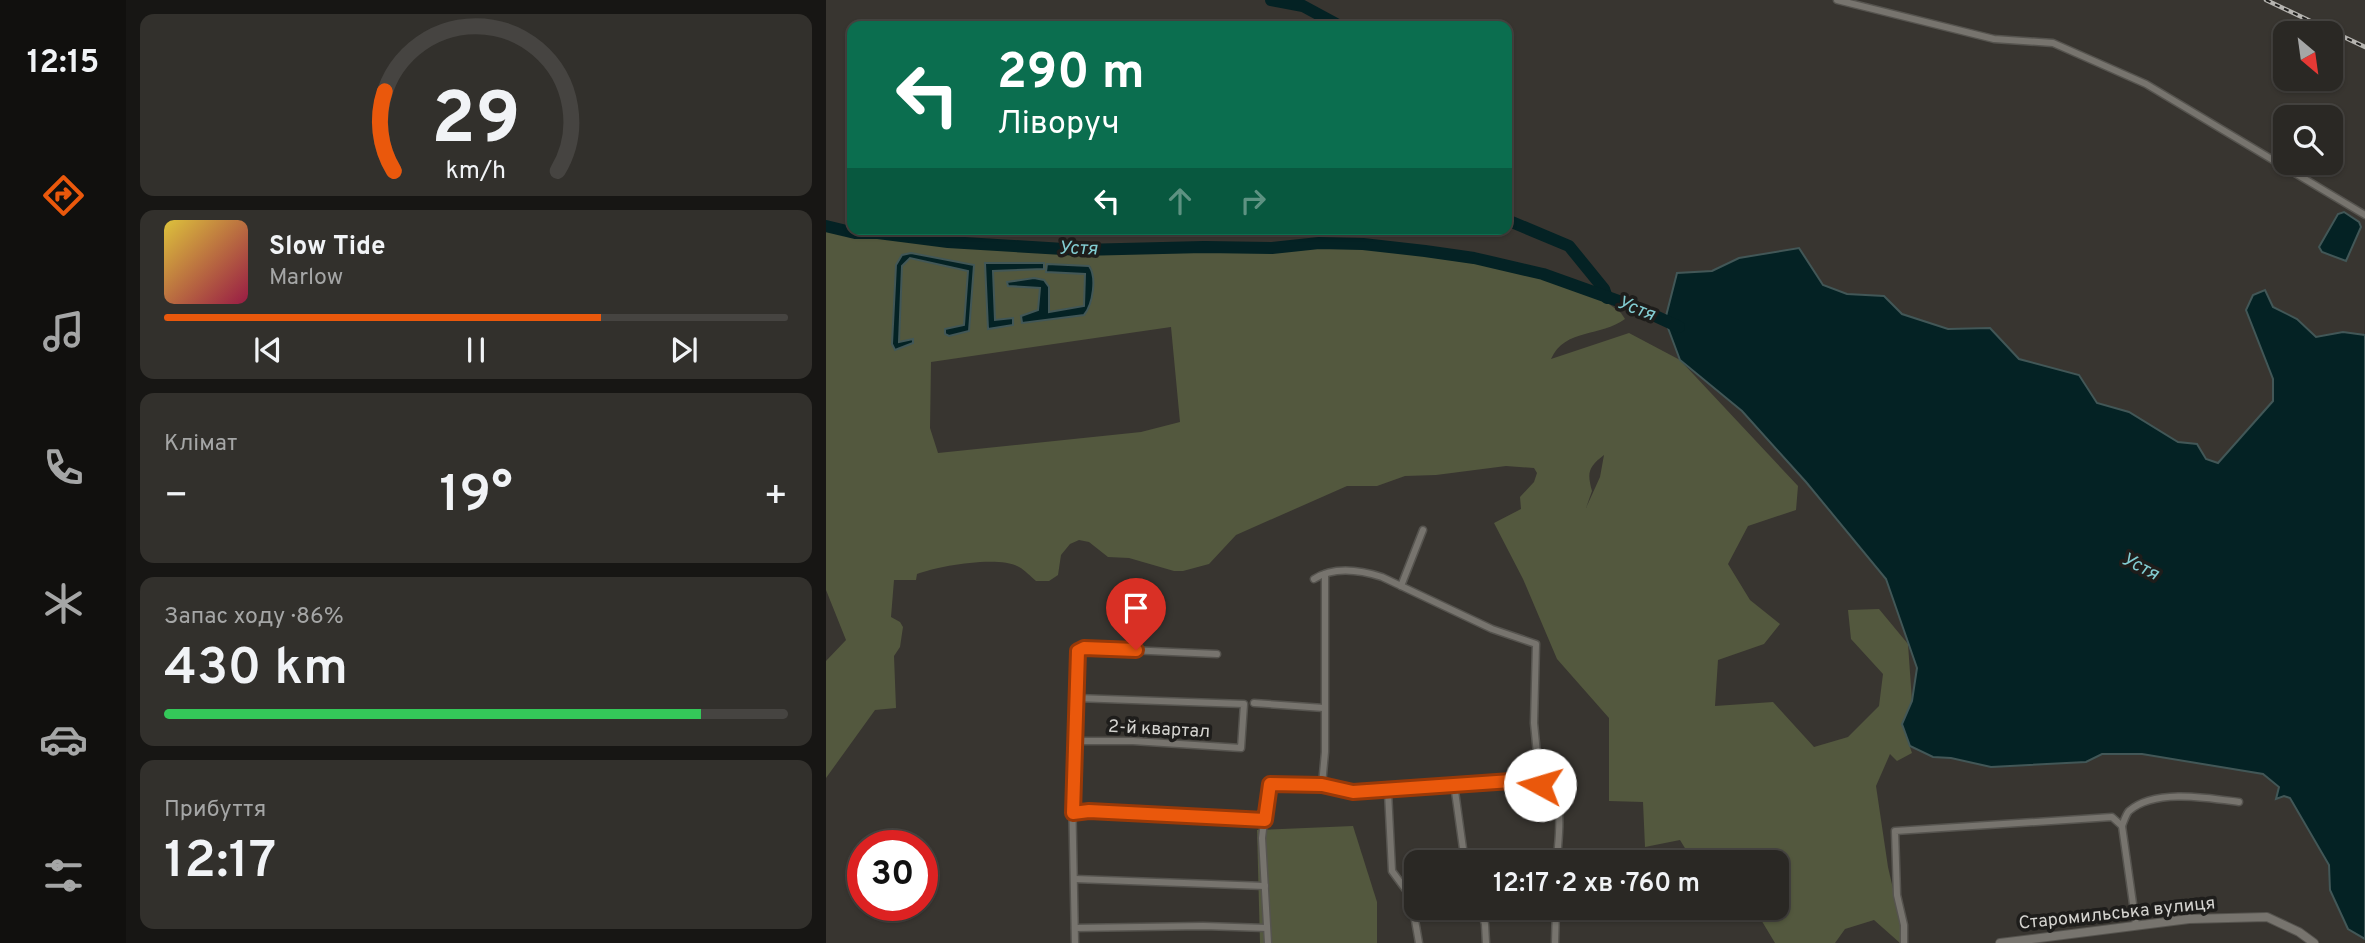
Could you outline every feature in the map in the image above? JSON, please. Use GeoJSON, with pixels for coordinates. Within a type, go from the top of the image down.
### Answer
{"type":"FeatureCollection","features":[{"type":"Feature","properties":{"kind":"street"},"geometry":{"type":"LineString","coordinates":[[1837,0],[1994,39],[2053,43],[2146,84],[2365,215]]}},
{"type":"Feature","properties":{"kind":"street"},"geometry":{"type":"LineString","coordinates":[[1401,586],[1423,530]]}},
{"type":"Feature","properties":{"kind":"street"},"geometry":{"type":"LineString","coordinates":[[1314,579],[1341,570],[1365,572],[1492,629],[1536,644],[1534,723],[1540,785]]}},
{"type":"Feature","properties":{"kind":"street"},"geometry":{"type":"LineString","coordinates":[[1322,785],[1325,752],[1325,574]]}},
{"type":"Feature","properties":{"kind":"street"},"geometry":{"type":"LineString","coordinates":[[1075,943],[1073,813],[1078,651],[1217,654]]}},
{"type":"Feature","properties":{"kind":"street","name":"2-й квартал"},"geometry":{"type":"LineString","coordinates":[[1075,741],[1133,741],[1241,748],[1244,704],[1076,698]]}},
{"type":"Feature","properties":{"kind":"street"},"geometry":{"type":"LineString","coordinates":[[1254,703],[1324,708]]}},
{"type":"Feature","properties":{"kind":"street"},"geometry":{"type":"LineString","coordinates":[[1268,943],[1262,838],[1270,784],[1322,785],[1353,792],[1533,781],[1549,790],[1557,803],[1558,850]]}},
{"type":"Feature","properties":{"kind":"street"},"geometry":{"type":"LineString","coordinates":[[1454,784],[1463,850]]}},
{"type":"Feature","properties":{"kind":"street"},"geometry":{"type":"LineString","coordinates":[[1385,789],[1390,797],[1392,871],[1412,903],[1419,943]]}},
{"type":"Feature","properties":{"kind":"street"},"geometry":{"type":"LineString","coordinates":[[2136,925],[2122,826],[2128,811],[2145,802],[2187,794],[2239,802]]}},
{"type":"Feature","properties":{"kind":"street"},"geometry":{"type":"LineString","coordinates":[[1073,813],[1089,811],[1265,820]]}},
{"type":"Feature","properties":{"kind":"street"},"geometry":{"type":"LineString","coordinates":[[1904,943],[1904,925],[1897,895],[1895,831],[2112,817],[2122,826]]}},
{"type":"Feature","properties":{"kind":"street"},"geometry":{"type":"LineString","coordinates":[[1075,879],[1265,886]]}},
{"type":"Feature","properties":{"kind":"street","name":"Старомильська вулиця"},"geometry":{"type":"LineString","coordinates":[[2000,943],[2189,919],[2267,917],[2299,932],[2314,943]]}},
{"type":"Feature","properties":{"kind":"street"},"geometry":{"type":"LineString","coordinates":[[1484,920],[1486,943]]}},
{"type":"Feature","properties":{"kind":"street"},"geometry":{"type":"LineString","coordinates":[[1555,943],[1556,920]]}},
{"type":"Feature","properties":{"kind":"street"},"geometry":{"type":"LineString","coordinates":[[1075,928],[1267,928]]}},
{"type":"Feature","properties":{"kind":"green space"},"geometry":{"type":"Polygon","coordinates":[[[826,230],[855,236],[1082,252],[1273,250],[1319,245],[1364,247],[1476,263],[1542,278],[1605,301],[1625,319],[1616,325],[1574,337],[1557,349],[1551,359],[1629,333],[1680,360],[1798,486],[1796,510],[1748,526],[1728,564],[1750,600],[1780,624],[1764,644],[1718,660],[1715,706],[1773,702],[1814,747],[1848,737],[1879,706],[1883,674],[1851,639],[1848,610],[1879,609],[1908,644],[1912,701],[1902,724],[1912,753],[1897,761],[1890,754],[1876,786],[1888,867],[1902,928],[1900,943],[1874,920],[1845,929],[1835,943],[1775,943],[1761,920],[1789,920],[1789,850],[1686,850],[1680,840],[1645,847],[1643,802],[1609,801],[1609,718],[1557,659],[1523,579],[1494,523],[1521,509],[1520,497],[1534,482],[1537,473],[1534,468],[1506,466],[1405,476],[1377,486],[1347,486],[1236,535],[1209,564],[1183,571],[1174,571],[1129,558],[1108,557],[1089,542],[1079,540],[1070,544],[1061,555],[1058,575],[1049,581],[1036,581],[1019,567],[998,562],[953,565],[917,574],[916,580],[894,580],[891,617],[903,627],[900,647],[894,656],[896,708],[875,710],[826,778],[826,661],[846,640],[826,590],[826,230]],[[911,253],[896,265],[899,342],[902,266],[910,258],[968,271],[964,325],[969,331],[974,266],[911,253]],[[985,263],[989,329],[995,321],[993,271],[1043,269],[1044,263],[985,263]],[[1047,265],[1047,272],[1085,274],[1084,306],[1049,312],[1049,288],[1040,288],[1038,310],[1021,316],[1084,315],[1093,291],[1090,266],[1047,265]],[[1171,327],[931,362],[930,428],[938,453],[1141,432],[1180,422],[1171,327]],[[1604,455],[1590,471],[1592,491],[1586,508],[1600,477],[1604,455]]]}},
{"type":"Feature","properties":{"kind":"green space"},"geometry":{"type":"Polygon","coordinates":[[[1353,826],[1377,902],[1377,943],[1260,943],[1257,830],[1353,826]]]}},
{"type":"Feature","properties":{"kind":"water"},"geometry":{"type":"Polygon","coordinates":[[[2344,212],[2359,222],[2361,227],[2346,261],[2322,252],[2319,247],[2338,214],[2344,212]]]}},
{"type":"Feature","properties":{"kind":"water"},"geometry":{"type":"Polygon","coordinates":[[[1799,248],[1823,285],[1847,294],[1884,296],[1902,314],[1948,329],[1990,328],[2019,359],[2079,375],[2097,403],[2129,412],[2178,442],[2197,444],[2206,459],[2218,463],[2273,401],[2273,379],[2246,310],[2253,295],[2265,290],[2273,307],[2297,319],[2316,337],[2343,332],[2365,335],[2365,939],[2348,929],[2330,890],[2329,865],[2290,798],[2284,796],[2276,799],[2279,787],[2263,774],[2142,754],[2102,754],[2086,762],[1991,767],[1933,757],[1910,746],[1902,724],[1912,701],[1917,668],[1886,579],[1806,482],[1742,411],[1680,360],[1665,320],[1677,273],[1712,271],[1739,258],[1799,248]]]}},
{"type":"Feature","properties":{"kind":"water"},"geometry":{"type":"Polygon","coordinates":[[[911,253],[974,265],[969,331],[949,336],[945,334],[945,329],[964,325],[968,271],[910,258],[902,266],[899,342],[913,339],[913,343],[895,350],[892,344],[896,265],[902,255],[911,253]]]}},
{"type":"Feature","properties":{"kind":"water"},"geometry":{"type":"Polygon","coordinates":[[[985,263],[1044,263],[1044,269],[993,271],[995,320],[1013,318],[1013,325],[988,329],[985,263]]]}},
{"type":"Feature","properties":{"kind":"water"},"geometry":{"type":"Polygon","coordinates":[[[1047,264],[1089,266],[1093,277],[1090,304],[1084,315],[1022,323],[1021,316],[1038,310],[1040,288],[1008,286],[1007,282],[1034,278],[1044,280],[1049,287],[1049,312],[1084,306],[1085,274],[1046,272],[1047,264]]]}},
{"type":"Feature","properties":{"kind":"waterway"},"geometry":{"type":"LineString","coordinates":[[1271,0],[1303,6],[1331,21]]}},
{"type":"Feature","properties":{"kind":"waterway"},"geometry":{"type":"LineString","coordinates":[[1512,222],[1569,246],[1604,289],[1607,298]]}},
{"type":"Feature","properties":{"kind":"waterway","name":"Устя"},"geometry":{"type":"LineString","coordinates":[[826,226],[847,231]]}},
{"type":"Feature","properties":{"kind":"waterway","name":"Устя"},"geometry":{"type":"LineString","coordinates":[[894,235],[948,242],[1080,250],[1272,248],[1319,243],[1363,244],[1425,251],[1474,258],[1543,274],[1638,308],[1679,327]]}},
{"type":"Feature","properties":{"kind":"railway"},"geometry":{"type":"LineString","coordinates":[[2266,0],[2365,47]]}},
{"type":"Feature","properties":{"kind":"route"},"geometry":{"type":"LineString","coordinates":[[1136,650],[1084,648],[1078,651],[1073,813],[1089,811],[1265,820],[1268,787],[1270,784],[1283,782],[1322,785],[1353,792],[1511,781],[1533,781],[1540,785]]}}]}
